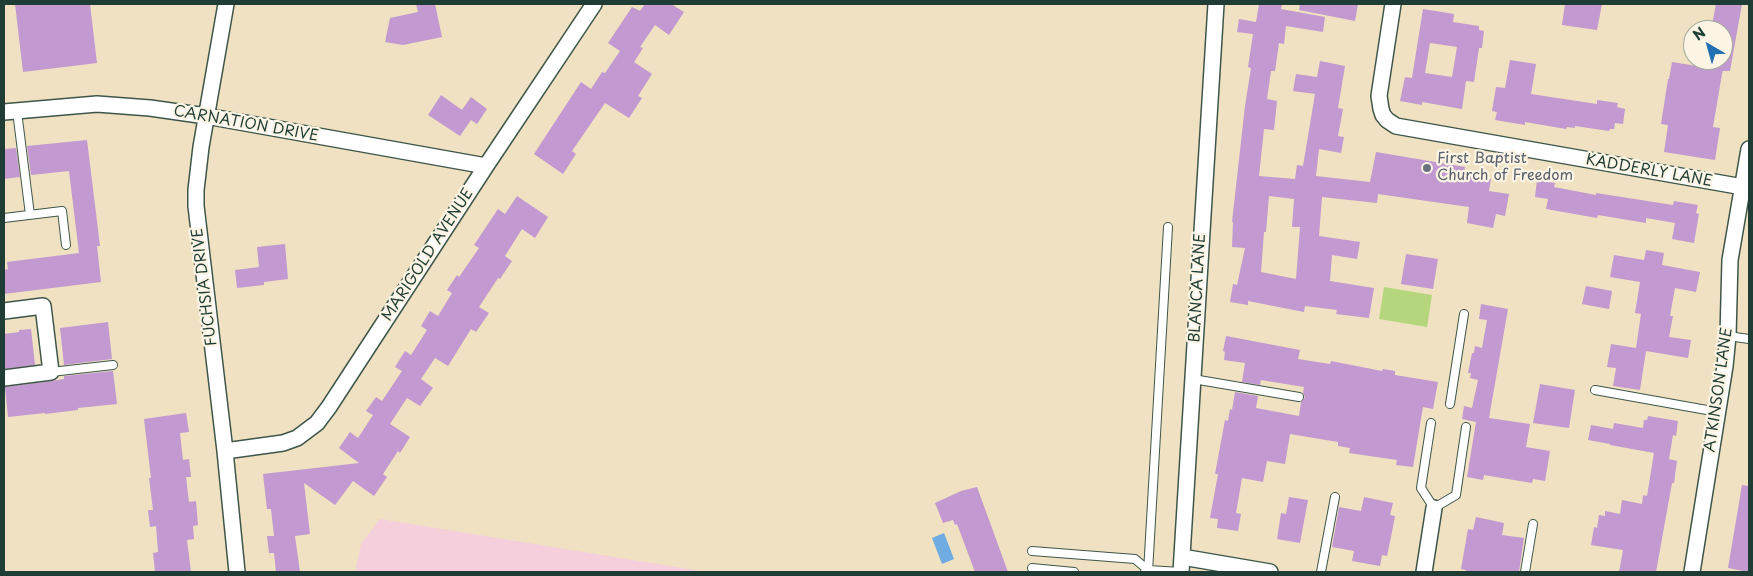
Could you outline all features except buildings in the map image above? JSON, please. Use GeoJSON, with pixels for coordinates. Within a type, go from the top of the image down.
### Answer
{"type":"FeatureCollection","features":[{"type":"Feature","properties":{"kind":"street","name":"FUCHSIA DRIVE"},"geometry":{"type":"LineString","coordinates":[[226,4],[206,116],[196,206],[236,572]]}},
{"type":"Feature","properties":{"kind":"street","name":"MARIGOLD AVENUE"},"geometry":{"type":"LineString","coordinates":[[224,451],[283,443],[307,432],[317,423],[594,4]]}},
{"type":"Feature","properties":{"kind":"street","name":"BLANCA LANE"},"geometry":{"type":"LineString","coordinates":[[1182,572],[1216,4]]}},
{"type":"Feature","properties":{"kind":"street","name":"KADDERLY LANE"},"geometry":{"type":"LineString","coordinates":[[1393,4],[1379,86],[1379,103],[1383,115],[1391,124],[1404,129],[1743,186]]}},
{"type":"Feature","properties":{"kind":"street","name":"CARNATION DRIVE"},"geometry":{"type":"LineString","coordinates":[[7,111],[76,105],[120,105],[206,116],[486,166]]}},
{"type":"Feature","properties":{"kind":"street","name":"ATKINSON LANE"},"geometry":{"type":"LineString","coordinates":[[1692,572],[1718,412],[1728,336],[1730,260],[1749,149]]}},
{"type":"Feature","properties":{"kind":"street"},"geometry":{"type":"LineString","coordinates":[[4,311],[42,306],[51,372],[4,378]]}},
{"type":"Feature","properties":{"kind":"street"},"geometry":{"type":"LineString","coordinates":[[1424,572],[1434,508]]}},
{"type":"Feature","properties":{"kind":"street"},"geometry":{"type":"LineString","coordinates":[[1182,557],[1270,572]]}},
{"type":"Feature","properties":{"kind":"lane"},"geometry":{"type":"LineString","coordinates":[[7,111],[30,215]]}},
{"type":"Feature","properties":{"kind":"lane"},"geometry":{"type":"LineString","coordinates":[[4,218],[62,211],[66,245]]}},
{"type":"Feature","properties":{"kind":"lane"},"geometry":{"type":"LineString","coordinates":[[1147,572],[1168,227]]}},
{"type":"Feature","properties":{"kind":"lane"},"geometry":{"type":"LineString","coordinates":[[1450,404],[1464,314]]}},
{"type":"Feature","properties":{"kind":"lane"},"geometry":{"type":"LineString","coordinates":[[1728,336],[1749,339]]}},
{"type":"Feature","properties":{"kind":"lane"},"geometry":{"type":"LineString","coordinates":[[51,372],[113,365]]}},
{"type":"Feature","properties":{"kind":"lane"},"geometry":{"type":"LineString","coordinates":[[1193,379],[1299,397]]}},
{"type":"Feature","properties":{"kind":"lane"},"geometry":{"type":"LineString","coordinates":[[1595,390],[1718,412]]}},
{"type":"Feature","properties":{"kind":"lane"},"geometry":{"type":"LineString","coordinates":[[1431,423],[1421,488],[1434,508],[1456,495],[1466,427]]}},
{"type":"Feature","properties":{"kind":"lane"},"geometry":{"type":"LineString","coordinates":[[1321,572],[1335,497]]}},
{"type":"Feature","properties":{"kind":"lane"},"geometry":{"type":"LineString","coordinates":[[1525,572],[1533,524]]}},
{"type":"Feature","properties":{"kind":"lane"},"geometry":{"type":"LineString","coordinates":[[1032,551],[1135,559],[1147,572],[1182,572]]}},
{"type":"Feature","properties":{"kind":"lane"},"geometry":{"type":"LineString","coordinates":[[1032,568],[1074,572]]}},
{"type":"Feature","properties":{"kind":"shaded area"},"geometry":{"type":"Polygon","coordinates":[[[380,519],[707,572],[355,572],[361,544],[380,519]]]}},
{"type":"Feature","properties":{"kind":"green space"},"geometry":{"type":"Polygon","coordinates":[[[1384,287],[1432,295],[1427,327],[1379,319],[1384,287]]]}},
{"type":"Feature","properties":{"kind":"water"},"geometry":{"type":"Polygon","coordinates":[[[944,533],[954,559],[942,564],[932,538],[944,533]]]}},
{"type":"Feature","properties":{"kind":"place","name":"First Baptist Church of Freedom"},"geometry":{"type":"Point","coordinates":[1427,168]}}]}
